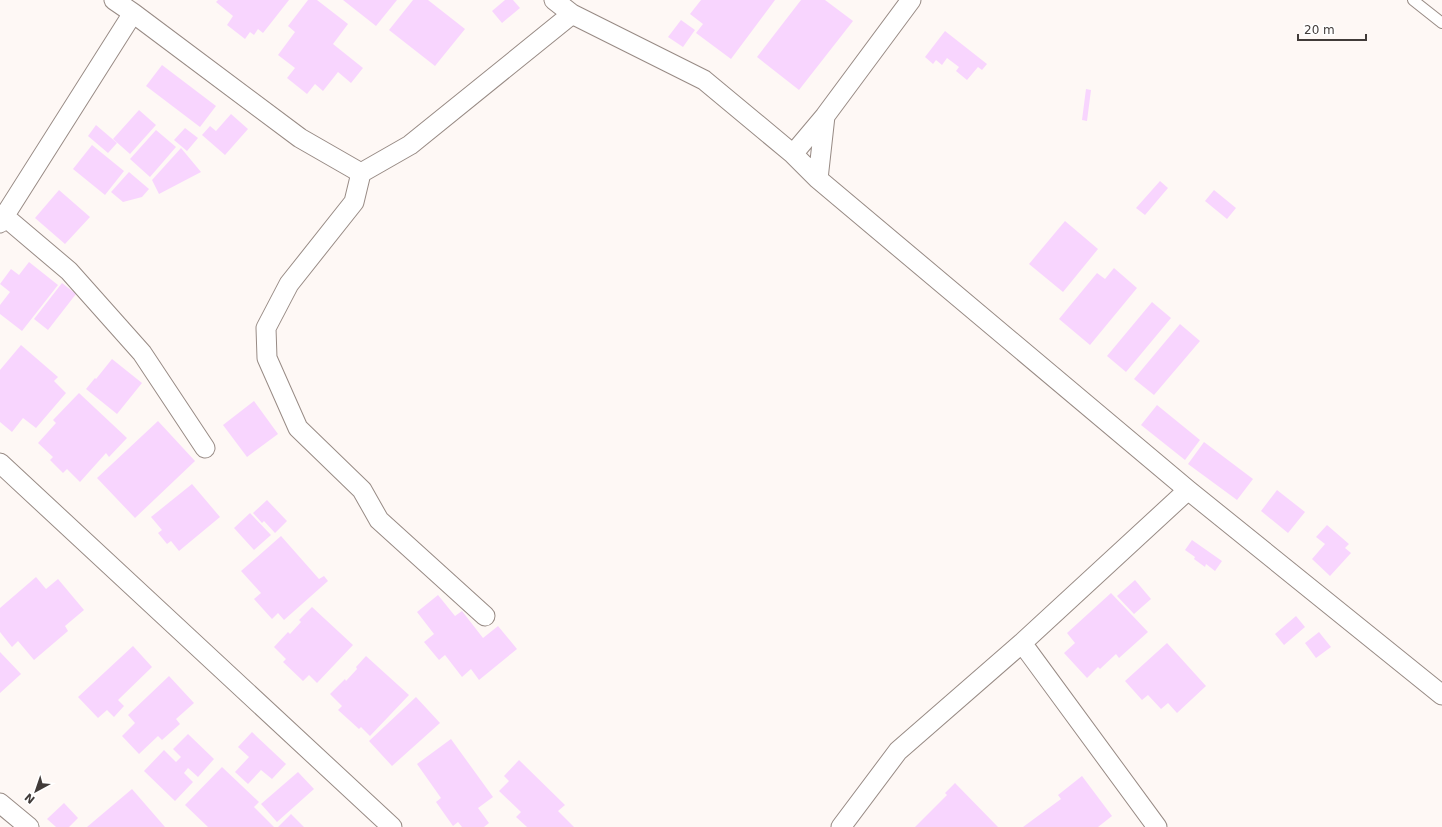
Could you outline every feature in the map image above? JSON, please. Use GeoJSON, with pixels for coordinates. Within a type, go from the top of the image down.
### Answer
{"type":"FeatureCollection","features":[{"type":"Feature","properties":{"kind":"street"},"geometry":{"type":"LineString","coordinates":[[114,0],[300,138],[361,173]]}},
{"type":"Feature","properties":{"kind":"street"},"geometry":{"type":"LineString","coordinates":[[554,0],[572,14],[704,80],[793,154],[818,179],[1188,490],[1442,695]]}},
{"type":"Feature","properties":{"kind":"street"},"geometry":{"type":"LineString","coordinates":[[793,154],[825,116],[911,0]]}},
{"type":"Feature","properties":{"kind":"street"},"geometry":{"type":"LineString","coordinates":[[133,13],[2,219],[69,271],[142,353],[205,448]]}},
{"type":"Feature","properties":{"kind":"street"},"geometry":{"type":"LineString","coordinates":[[485,616],[380,520],[362,490],[298,428],[267,358],[266,328],[289,284],[354,202],[361,173],[410,145],[572,14]]}},
{"type":"Feature","properties":{"kind":"street"},"geometry":{"type":"LineString","coordinates":[[818,179],[825,116]]}},
{"type":"Feature","properties":{"kind":"street"},"geometry":{"type":"LineString","coordinates":[[0,463],[392,827]]}},
{"type":"Feature","properties":{"kind":"street"},"geometry":{"type":"LineString","coordinates":[[841,827],[898,751],[1022,643],[1188,490]]}},
{"type":"Feature","properties":{"kind":"street"},"geometry":{"type":"LineString","coordinates":[[1022,643],[1157,827]]}},
{"type":"Feature","properties":{"kind":"street"},"geometry":{"type":"LineString","coordinates":[[0,803],[29,827]]}},
{"type":"Feature","properties":{"kind":"lane"},"geometry":{"type":"LineString","coordinates":[[1413,0],[1442,23]]}},
{"type":"Feature","properties":{"kind":"building"},"geometry":{"type":"Polygon","coordinates":[[[218,0],[289,0],[263,33],[258,29],[254,35],[250,32],[245,39],[227,25],[233,16],[216,2],[218,0]]]}},
{"type":"Feature","properties":{"kind":"building"},"geometry":{"type":"Polygon","coordinates":[[[308,0],[317,0],[348,24],[333,44],[363,68],[351,83],[338,72],[323,91],[315,84],[307,94],[287,78],[295,68],[278,55],[295,32],[288,26],[308,0]]]}},
{"type":"Feature","properties":{"kind":"building"},"geometry":{"type":"Polygon","coordinates":[[[343,0],[397,0],[376,26],[343,0]]]}},
{"type":"Feature","properties":{"kind":"building"},"geometry":{"type":"Polygon","coordinates":[[[413,0],[428,0],[465,29],[435,66],[389,30],[413,0]]]}},
{"type":"Feature","properties":{"kind":"building"},"geometry":{"type":"Polygon","coordinates":[[[505,0],[513,0],[520,8],[502,23],[492,11],[505,0]]]}},
{"type":"Feature","properties":{"kind":"building"},"geometry":{"type":"Polygon","coordinates":[[[701,0],[775,0],[731,59],[696,33],[703,24],[690,14],[701,0]]]}},
{"type":"Feature","properties":{"kind":"building"},"geometry":{"type":"Polygon","coordinates":[[[801,0],[825,0],[853,21],[799,90],[757,57],[801,0]]]}},
{"type":"Feature","properties":{"kind":"building"},"geometry":{"type":"Polygon","coordinates":[[[681,20],[695,30],[683,47],[668,37],[681,20]]]}},
{"type":"Feature","properties":{"kind":"building"},"geometry":{"type":"Polygon","coordinates":[[[945,31],[987,64],[982,70],[978,67],[967,80],[956,71],[959,67],[947,58],[942,65],[936,60],[933,64],[925,57],[945,31]]]}},
{"type":"Feature","properties":{"kind":"building"},"geometry":{"type":"Polygon","coordinates":[[[162,65],[216,106],[200,127],[146,86],[162,65]]]}},
{"type":"Feature","properties":{"kind":"building"},"geometry":{"type":"Polygon","coordinates":[[[1086,89],[1091,90],[1087,121],[1082,120],[1086,89]]]}},
{"type":"Feature","properties":{"kind":"building"},"geometry":{"type":"Polygon","coordinates":[[[139,110],[156,125],[130,154],[113,139],[139,110]]]}},
{"type":"Feature","properties":{"kind":"building"},"geometry":{"type":"Polygon","coordinates":[[[231,114],[248,129],[225,155],[202,135],[210,126],[216,131],[231,114]]]}},
{"type":"Feature","properties":{"kind":"building"},"geometry":{"type":"Polygon","coordinates":[[[96,125],[117,143],[108,153],[88,136],[96,125]]]}},
{"type":"Feature","properties":{"kind":"building"},"geometry":{"type":"Polygon","coordinates":[[[185,128],[198,138],[187,151],[174,140],[185,128]]]}},
{"type":"Feature","properties":{"kind":"building"},"geometry":{"type":"Polygon","coordinates":[[[156,130],[176,147],[150,177],[130,159],[156,130]]]}},
{"type":"Feature","properties":{"kind":"building"},"geometry":{"type":"Polygon","coordinates":[[[92,145],[124,171],[105,195],[73,169],[92,145]]]}},
{"type":"Feature","properties":{"kind":"building"},"geometry":{"type":"Polygon","coordinates":[[[181,148],[201,172],[159,194],[152,180],[181,148]]]}},
{"type":"Feature","properties":{"kind":"building"},"geometry":{"type":"Polygon","coordinates":[[[129,172],[149,189],[142,197],[123,202],[111,192],[129,172]]]}},
{"type":"Feature","properties":{"kind":"building"},"geometry":{"type":"Polygon","coordinates":[[[1160,181],[1168,188],[1145,215],[1136,208],[1160,181]]]}},
{"type":"Feature","properties":{"kind":"building"},"geometry":{"type":"Polygon","coordinates":[[[59,190],[90,217],[65,244],[35,218],[59,190]]]}},
{"type":"Feature","properties":{"kind":"building"},"geometry":{"type":"Polygon","coordinates":[[[1214,190],[1236,208],[1227,219],[1205,201],[1214,190]]]}},
{"type":"Feature","properties":{"kind":"building"},"geometry":{"type":"Polygon","coordinates":[[[1065,221],[1098,249],[1063,292],[1029,264],[1065,221]]]}},
{"type":"Feature","properties":{"kind":"building"},"geometry":{"type":"Polygon","coordinates":[[[29,262],[58,285],[22,331],[0,314],[0,305],[10,292],[0,284],[11,269],[19,275],[29,262]]]}},
{"type":"Feature","properties":{"kind":"building"},"geometry":{"type":"Polygon","coordinates":[[[1114,268],[1137,288],[1090,345],[1059,319],[1097,273],[1105,279],[1114,268]]]}},
{"type":"Feature","properties":{"kind":"building"},"geometry":{"type":"Polygon","coordinates":[[[62,283],[76,294],[48,330],[34,319],[62,283]]]}},
{"type":"Feature","properties":{"kind":"building"},"geometry":{"type":"Polygon","coordinates":[[[1152,302],[1171,318],[1126,372],[1107,356],[1152,302]]]}},
{"type":"Feature","properties":{"kind":"building"},"geometry":{"type":"Polygon","coordinates":[[[1180,324],[1200,341],[1154,395],[1134,379],[1180,324]]]}},
{"type":"Feature","properties":{"kind":"building"},"geometry":{"type":"Polygon","coordinates":[[[21,345],[58,377],[54,381],[66,393],[36,428],[23,418],[12,432],[0,422],[0,370],[21,345]]]}},
{"type":"Feature","properties":{"kind":"building"},"geometry":{"type":"Polygon","coordinates":[[[112,359],[142,383],[117,414],[86,389],[112,359]]]}},
{"type":"Feature","properties":{"kind":"building"},"geometry":{"type":"Polygon","coordinates":[[[79,393],[127,438],[109,457],[106,453],[80,482],[67,469],[63,473],[50,460],[53,457],[38,443],[56,423],[53,420],[79,393]]]}},
{"type":"Feature","properties":{"kind":"building"},"geometry":{"type":"Polygon","coordinates":[[[254,401],[278,434],[247,457],[223,425],[254,401]]]}},
{"type":"Feature","properties":{"kind":"building"},"geometry":{"type":"Polygon","coordinates":[[[1157,405],[1200,440],[1185,460],[1141,425],[1157,405]]]}},
{"type":"Feature","properties":{"kind":"building"},"geometry":{"type":"Polygon","coordinates":[[[158,421],[195,461],[135,518],[97,478],[158,421]]]}},
{"type":"Feature","properties":{"kind":"building"},"geometry":{"type":"Polygon","coordinates":[[[1204,442],[1253,479],[1237,500],[1188,464],[1204,442]]]}},
{"type":"Feature","properties":{"kind":"building"},"geometry":{"type":"Polygon","coordinates":[[[192,484],[220,517],[179,551],[171,541],[167,544],[158,533],[162,530],[151,517],[192,484]]]}},
{"type":"Feature","properties":{"kind":"building"},"geometry":{"type":"Polygon","coordinates":[[[1277,490],[1305,512],[1288,533],[1261,511],[1277,490]]]}},
{"type":"Feature","properties":{"kind":"building"},"geometry":{"type":"Polygon","coordinates":[[[267,500],[287,521],[275,533],[264,521],[262,523],[253,513],[267,500]]]}},
{"type":"Feature","properties":{"kind":"building"},"geometry":{"type":"Polygon","coordinates":[[[250,513],[271,535],[254,550],[234,528],[250,513]]]}},
{"type":"Feature","properties":{"kind":"building"},"geometry":{"type":"Polygon","coordinates":[[[1327,525],[1349,544],[1345,548],[1351,553],[1330,576],[1312,559],[1325,544],[1316,537],[1327,525]]]}},
{"type":"Feature","properties":{"kind":"building"},"geometry":{"type":"Polygon","coordinates":[[[281,536],[319,579],[324,576],[328,581],[284,620],[278,613],[272,619],[254,599],[261,593],[241,571],[281,536]]]}},
{"type":"Feature","properties":{"kind":"building"},"geometry":{"type":"Polygon","coordinates":[[[1192,540],[1222,561],[1215,571],[1206,564],[1205,567],[1185,550],[1192,540]]]}},
{"type":"Feature","properties":{"kind":"building"},"geometry":{"type":"Polygon","coordinates":[[[36,577],[46,589],[58,579],[84,610],[65,626],[68,631],[34,660],[18,641],[12,647],[0,632],[0,608],[36,577]]]}},
{"type":"Feature","properties":{"kind":"building"},"geometry":{"type":"Polygon","coordinates":[[[1135,580],[1151,599],[1134,614],[1117,596],[1135,580]]]}},
{"type":"Feature","properties":{"kind":"building"},"geometry":{"type":"Polygon","coordinates":[[[1111,593],[1148,632],[1119,658],[1116,654],[1100,669],[1098,667],[1087,678],[1064,653],[1075,643],[1067,633],[1111,593]]]}},
{"type":"Feature","properties":{"kind":"building"},"geometry":{"type":"Polygon","coordinates":[[[438,595],[455,616],[462,611],[483,638],[498,626],[517,649],[479,680],[471,669],[462,677],[445,655],[439,660],[424,642],[434,634],[417,612],[438,595]]]}},
{"type":"Feature","properties":{"kind":"building"},"geometry":{"type":"Polygon","coordinates":[[[312,607],[353,645],[317,683],[309,675],[303,681],[283,662],[286,659],[274,647],[288,632],[290,634],[301,622],[299,620],[312,607]]]}},
{"type":"Feature","properties":{"kind":"building"},"geometry":{"type":"Polygon","coordinates":[[[1296,616],[1305,627],[1284,645],[1275,634],[1296,616]]]}},
{"type":"Feature","properties":{"kind":"building"},"geometry":{"type":"Polygon","coordinates":[[[1319,632],[1331,647],[1316,658],[1305,643],[1319,632]]]}},
{"type":"Feature","properties":{"kind":"building"},"geometry":{"type":"Polygon","coordinates":[[[1167,643],[1206,686],[1177,713],[1168,703],[1161,709],[1148,695],[1142,700],[1125,681],[1167,643]]]}},
{"type":"Feature","properties":{"kind":"building"},"geometry":{"type":"Polygon","coordinates":[[[133,646],[152,667],[118,700],[124,706],[114,717],[107,710],[98,718],[78,697],[133,646]]]}},
{"type":"Feature","properties":{"kind":"building"},"geometry":{"type":"Polygon","coordinates":[[[0,652],[21,674],[0,693],[0,652]]]}},
{"type":"Feature","properties":{"kind":"building"},"geometry":{"type":"Polygon","coordinates":[[[366,656],[409,695],[370,736],[361,727],[359,729],[338,710],[342,706],[330,694],[345,679],[346,681],[366,656]]]}},
{"type":"Feature","properties":{"kind":"building"},"geometry":{"type":"Polygon","coordinates":[[[169,676],[194,703],[176,719],[180,724],[162,740],[158,736],[139,754],[122,736],[135,723],[128,715],[169,676]]]}},
{"type":"Feature","properties":{"kind":"building"},"geometry":{"type":"Polygon","coordinates":[[[416,697],[440,723],[392,766],[369,741],[416,697]]]}},
{"type":"Feature","properties":{"kind":"building"},"geometry":{"type":"Polygon","coordinates":[[[252,732],[286,764],[272,779],[261,770],[248,784],[235,772],[249,757],[238,747],[252,732]]]}},
{"type":"Feature","properties":{"kind":"building"},"geometry":{"type":"Polygon","coordinates":[[[188,734],[214,759],[198,777],[188,768],[184,773],[193,782],[175,801],[144,771],[164,750],[176,762],[181,757],[173,749],[188,734]]]}},
{"type":"Feature","properties":{"kind":"building"},"geometry":{"type":"Polygon","coordinates":[[[451,739],[493,797],[478,808],[489,823],[484,827],[462,827],[458,822],[453,826],[436,802],[441,798],[417,764],[451,739]]]}},
{"type":"Feature","properties":{"kind":"building"},"geometry":{"type":"Polygon","coordinates":[[[519,760],[565,805],[558,811],[574,827],[527,827],[516,817],[521,812],[499,791],[509,781],[504,776],[519,760]]]}},
{"type":"Feature","properties":{"kind":"building"},"geometry":{"type":"Polygon","coordinates":[[[222,767],[259,802],[254,807],[274,827],[208,827],[185,805],[222,767]]]}},
{"type":"Feature","properties":{"kind":"building"},"geometry":{"type":"Polygon","coordinates":[[[298,772],[314,789],[277,822],[261,804],[298,772]]]}},
{"type":"Feature","properties":{"kind":"building"},"geometry":{"type":"Polygon","coordinates":[[[1082,776],[1112,816],[1098,827],[1023,827],[1061,799],[1058,795],[1082,776]]]}},
{"type":"Feature","properties":{"kind":"building"},"geometry":{"type":"Polygon","coordinates":[[[955,783],[998,827],[915,827],[947,795],[945,793],[955,783]]]}},
{"type":"Feature","properties":{"kind":"building"},"geometry":{"type":"Polygon","coordinates":[[[132,789],[165,827],[87,827],[132,789]]]}},
{"type":"Feature","properties":{"kind":"building"},"geometry":{"type":"Polygon","coordinates":[[[64,803],[78,818],[69,827],[56,827],[47,819],[64,803]]]}},
{"type":"Feature","properties":{"kind":"building"},"geometry":{"type":"Polygon","coordinates":[[[291,814],[304,827],[278,827],[291,814]]]}}]}
